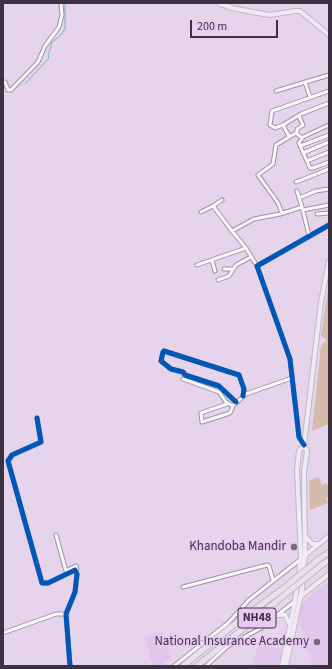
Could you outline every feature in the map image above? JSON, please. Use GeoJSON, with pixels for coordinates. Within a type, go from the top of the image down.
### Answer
{"type":"FeatureCollection","features":[{"type":"Feature","properties":{"kind":"highway","name":"NH48"},"geometry":{"type":"LineString","coordinates":[[183,666],[230,625],[285,587],[329,552]]}},
{"type":"Feature","properties":{"kind":"highway","name":"NH48"},"geometry":{"type":"LineString","coordinates":[[197,666],[227,645],[288,592],[329,560]]}},
{"type":"Feature","properties":{"kind":"main road"},"geometry":{"type":"LineString","coordinates":[[218,3],[232,8],[269,15],[296,10],[300,11],[329,35]]}},
{"type":"Feature","properties":{"kind":"main road"},"geometry":{"type":"LineString","coordinates":[[282,666],[290,623],[296,601],[301,559],[298,463],[299,451],[304,444],[321,302],[329,261]]}},
{"type":"Feature","properties":{"kind":"main road"},"geometry":{"type":"LineString","coordinates":[[286,666],[300,597],[306,555],[304,472],[307,451],[304,444]]}},
{"type":"Feature","properties":{"kind":"main road"},"geometry":{"type":"LineString","coordinates":[[299,499],[305,499]]}},
{"type":"Feature","properties":{"kind":"main road"},"geometry":{"type":"LineString","coordinates":[[305,536],[312,544],[319,544]]}},
{"type":"Feature","properties":{"kind":"main road"},"geometry":{"type":"LineString","coordinates":[[301,559],[329,536]]}},
{"type":"Feature","properties":{"kind":"main road"},"geometry":{"type":"LineString","coordinates":[[296,601],[329,574]]}},
{"type":"Feature","properties":{"kind":"main road"},"geometry":{"type":"LineString","coordinates":[[278,615],[285,615],[290,623]]}},
{"type":"Feature","properties":{"kind":"street"},"geometry":{"type":"LineString","coordinates":[[5,82],[8,90],[11,90],[38,62],[45,46],[59,27],[62,15],[61,3]]}},
{"type":"Feature","properties":{"kind":"street"},"geometry":{"type":"LineString","coordinates":[[276,91],[329,75]]}},
{"type":"Feature","properties":{"kind":"street"},"geometry":{"type":"LineString","coordinates":[[305,82],[310,97]]}},
{"type":"Feature","properties":{"kind":"street"},"geometry":{"type":"LineString","coordinates":[[329,91],[272,110],[270,125],[274,128],[283,125],[299,116],[329,103]]}},
{"type":"Feature","properties":{"kind":"street"},"geometry":{"type":"LineString","coordinates":[[297,133],[297,129],[303,125],[299,116]]}},
{"type":"Feature","properties":{"kind":"street"},"geometry":{"type":"LineString","coordinates":[[283,125],[289,136]]}},
{"type":"Feature","properties":{"kind":"street"},"geometry":{"type":"LineString","coordinates":[[329,125],[302,138],[299,141],[303,153],[311,168],[329,162]]}},
{"type":"Feature","properties":{"kind":"street"},"geometry":{"type":"LineString","coordinates":[[282,213],[278,203],[258,175],[273,164],[275,147],[289,136],[297,133]]}},
{"type":"Feature","properties":{"kind":"street"},"geometry":{"type":"LineString","coordinates":[[297,133],[302,138]]}},
{"type":"Feature","properties":{"kind":"street"},"geometry":{"type":"LineString","coordinates":[[300,146],[329,134]]}},
{"type":"Feature","properties":{"kind":"street"},"geometry":{"type":"LineString","coordinates":[[303,153],[329,142]]}},
{"type":"Feature","properties":{"kind":"street"},"geometry":{"type":"LineString","coordinates":[[307,161],[329,152]]}},
{"type":"Feature","properties":{"kind":"street"},"geometry":{"type":"LineString","coordinates":[[296,182],[329,169]]}},
{"type":"Feature","properties":{"kind":"street"},"geometry":{"type":"LineString","coordinates":[[299,198],[316,191],[329,189]]}},
{"type":"Feature","properties":{"kind":"street"},"geometry":{"type":"LineString","coordinates":[[297,191],[309,235]]}},
{"type":"Feature","properties":{"kind":"street"},"geometry":{"type":"LineString","coordinates":[[201,212],[222,200]]}},
{"type":"Feature","properties":{"kind":"street"},"geometry":{"type":"LineString","coordinates":[[232,232],[254,219],[329,205]]}},
{"type":"Feature","properties":{"kind":"street"},"geometry":{"type":"LineString","coordinates":[[213,206],[246,248],[257,266],[290,359],[299,437],[304,444]]}},
{"type":"Feature","properties":{"kind":"street"},"geometry":{"type":"LineString","coordinates":[[317,214],[329,213]]}},
{"type":"Feature","properties":{"kind":"street"},"geometry":{"type":"LineString","coordinates":[[257,266],[329,224]]}},
{"type":"Feature","properties":{"kind":"street"},"geometry":{"type":"LineString","coordinates":[[197,265],[246,248]]}},
{"type":"Feature","properties":{"kind":"street"},"geometry":{"type":"LineString","coordinates":[[218,280],[229,276],[233,269],[251,257]]}},
{"type":"Feature","properties":{"kind":"street"},"geometry":{"type":"LineString","coordinates":[[212,260],[215,272]]}},
{"type":"Feature","properties":{"kind":"street"},"geometry":{"type":"LineString","coordinates":[[224,269],[233,269]]}},
{"type":"Feature","properties":{"kind":"street"},"geometry":{"type":"LineString","coordinates":[[236,402],[219,386],[171,369],[161,360],[163,352],[239,375],[244,389],[243,396]]}},
{"type":"Feature","properties":{"kind":"street"},"geometry":{"type":"LineString","coordinates":[[233,406],[227,404],[201,413],[202,422],[228,414],[236,402],[243,396],[292,378]]}},
{"type":"Feature","properties":{"kind":"street"},"geometry":{"type":"LineString","coordinates":[[183,380],[219,392],[227,404]]}},
{"type":"Feature","properties":{"kind":"street"},"geometry":{"type":"LineString","coordinates":[[37,418],[41,442],[12,455],[8,461],[42,582],[48,583],[75,570],[77,574],[75,592],[66,614],[70,666]]}},
{"type":"Feature","properties":{"kind":"street"},"geometry":{"type":"LineString","coordinates":[[56,535],[66,571],[76,566],[77,569]]}},
{"type":"Feature","properties":{"kind":"street"},"geometry":{"type":"LineString","coordinates":[[174,666],[230,625],[249,600],[301,559]]}},
{"type":"Feature","properties":{"kind":"street"},"geometry":{"type":"LineString","coordinates":[[184,587],[268,565],[273,580]]}},
{"type":"Feature","properties":{"kind":"street"},"geometry":{"type":"LineString","coordinates":[[206,666],[227,645],[261,628],[296,601]]}},
{"type":"Feature","properties":{"kind":"street"},"geometry":{"type":"LineString","coordinates":[[3,634],[56,614],[66,614]]}},
{"type":"Feature","properties":{"kind":"shaded area"},"geometry":{"type":"Polygon","coordinates":[[[329,282],[329,424],[312,431],[321,346],[326,341],[325,338],[321,336],[329,282]]]}},
{"type":"Feature","properties":{"kind":"shaded area"},"geometry":{"type":"Polygon","coordinates":[[[319,477],[322,485],[327,483],[329,497],[326,498],[328,503],[310,510],[309,481],[319,477]]]}},
{"type":"Feature","properties":{"kind":"shaded area","name":"National Insurance Academy"},"geometry":{"type":"Polygon","coordinates":[[[329,581],[329,666],[312,666],[299,619],[299,611],[303,601],[329,581]]]}},
{"type":"Feature","properties":{"kind":"shaded area"},"geometry":{"type":"Polygon","coordinates":[[[163,630],[171,658],[162,666],[153,666],[144,637],[163,630]]]}},
{"type":"Feature","properties":{"kind":"shaded area"},"geometry":{"type":"Polygon","coordinates":[[[258,643],[283,650],[279,666],[253,666],[258,643]]]}},
{"type":"Feature","properties":{"kind":"waterway"},"geometry":{"type":"LineString","coordinates":[[25,84],[49,58],[48,56],[52,42],[61,35],[65,29],[65,3]]}},
{"type":"Feature","properties":{"kind":"cycle path"},"geometry":{"type":"LineString","coordinates":[[304,445],[299,437],[290,359],[257,266],[329,225]]}},
{"type":"Feature","properties":{"kind":"cycle path"},"geometry":{"type":"LineString","coordinates":[[236,402],[219,386],[171,369],[161,361],[163,352],[164,351],[239,375],[244,389],[243,396]]}},
{"type":"Feature","properties":{"kind":"cycle path"},"geometry":{"type":"LineString","coordinates":[[37,418],[41,442],[12,455],[8,461],[42,583],[48,583],[75,570],[77,574],[75,592],[66,614],[70,666]]}},
{"type":"Feature","properties":{"kind":"place","name":"Khandoba Mandir"},"geometry":{"type":"Point","coordinates":[294,547]}},
{"type":"Feature","properties":{"kind":"place","name":"National Insurance Academy"},"geometry":{"type":"Point","coordinates":[317,642]}}]}
